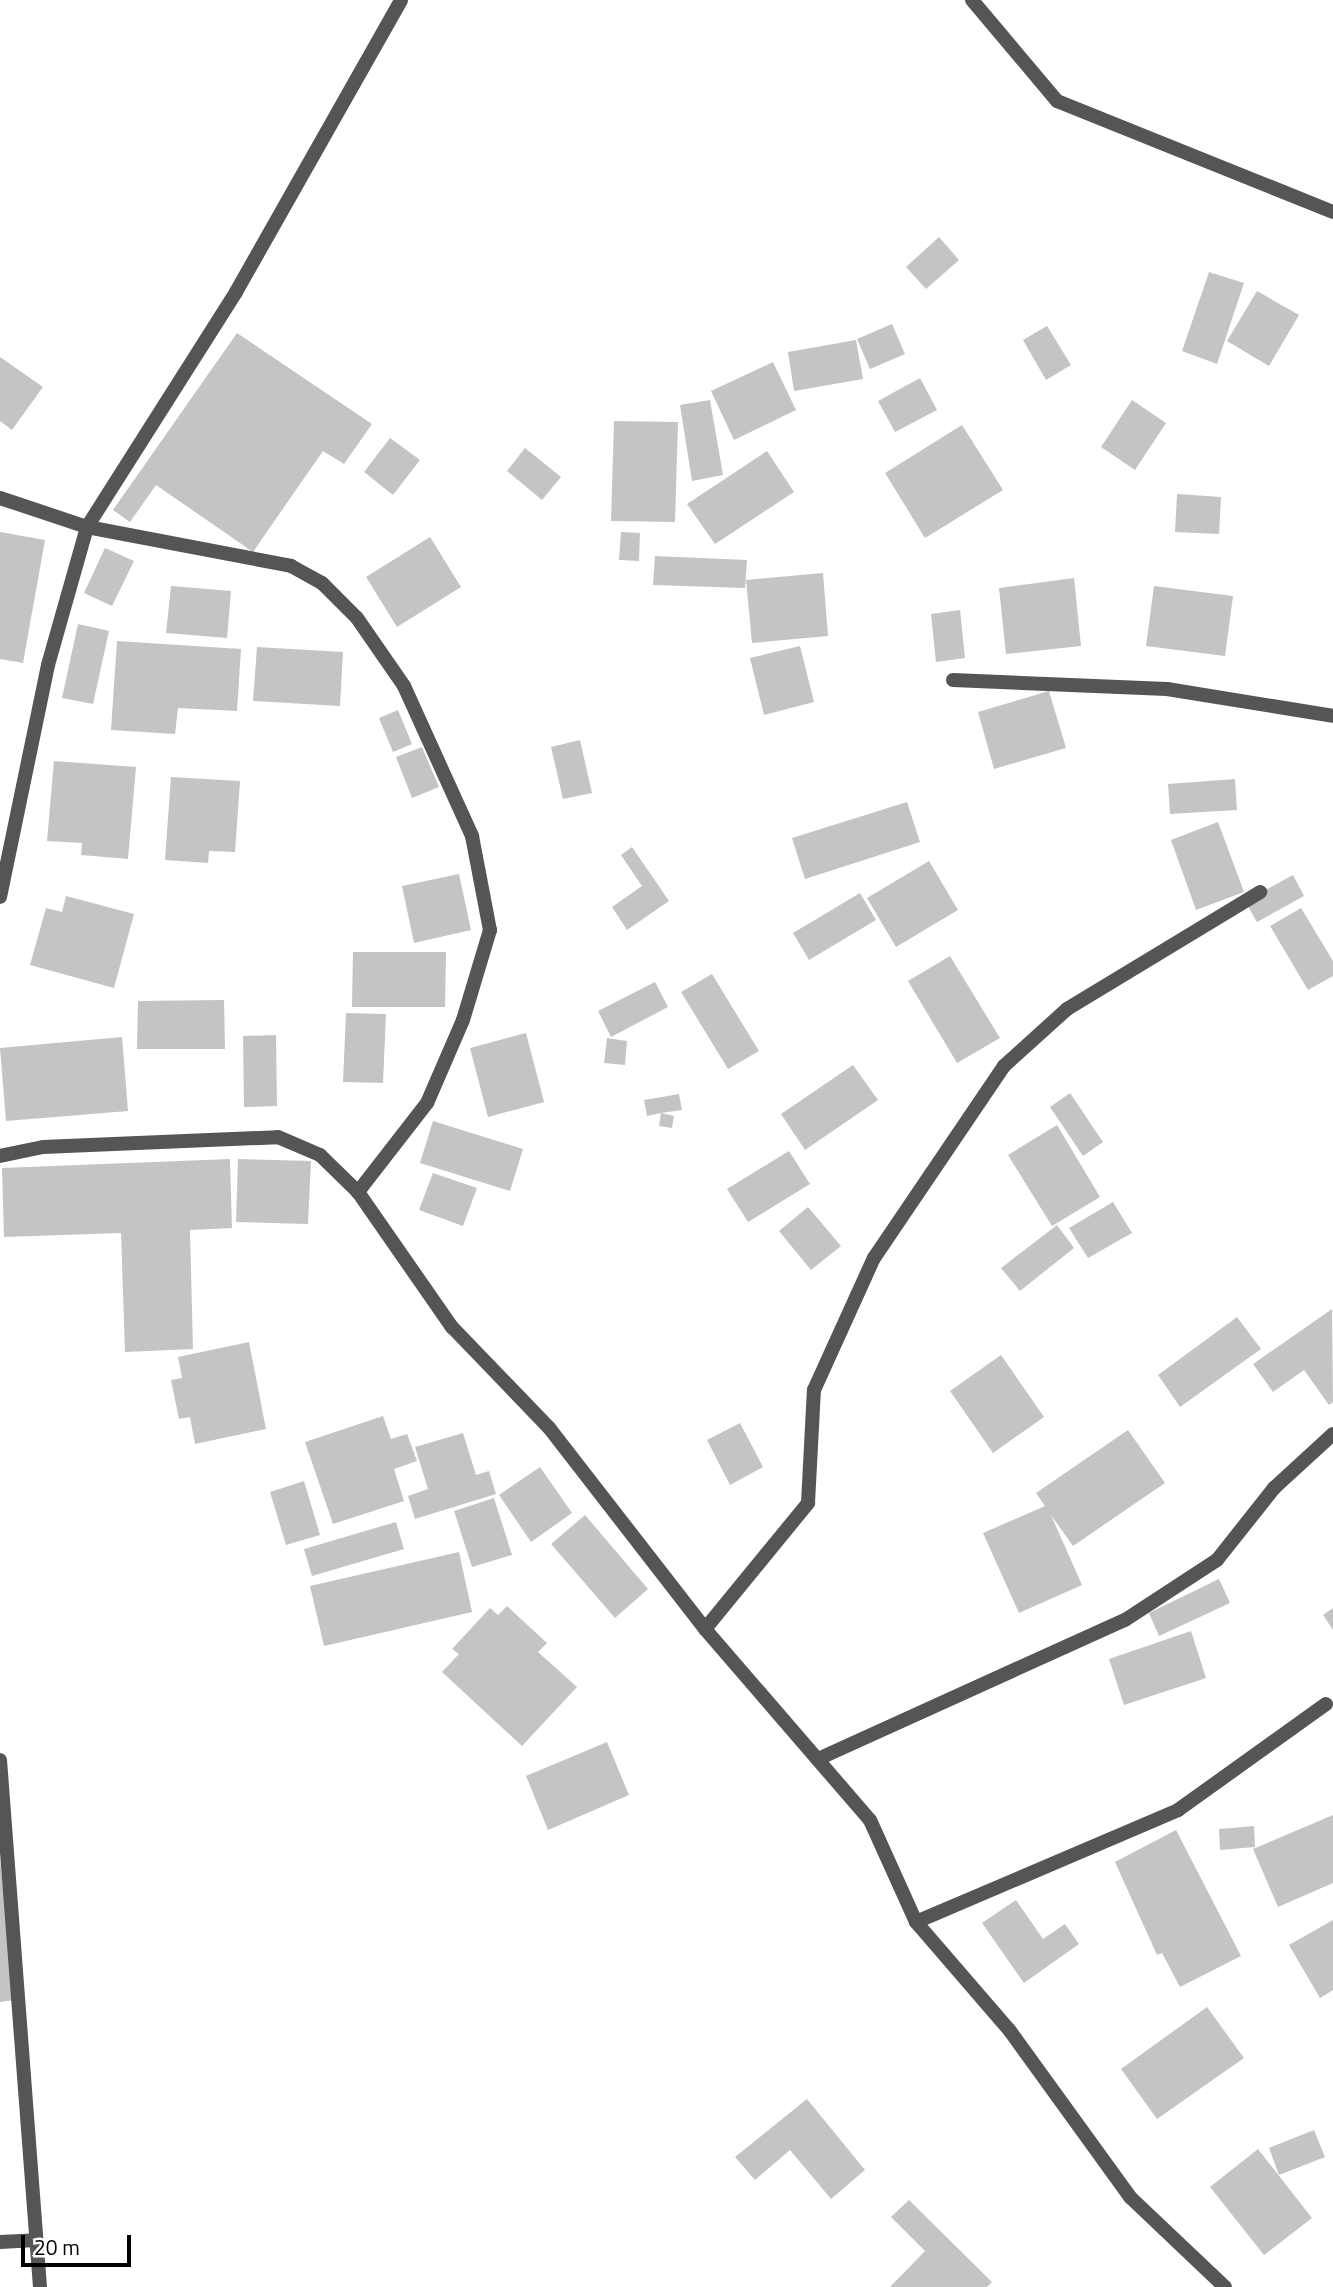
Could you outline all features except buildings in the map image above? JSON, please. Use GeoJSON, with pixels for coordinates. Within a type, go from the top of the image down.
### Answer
{"type":"FeatureCollection","features":[{"type":"Feature","properties":{"kind":"street"},"geometry":{"type":"LineString","coordinates":[[0,897],[48,665],[87,527],[236,292],[401,0]]}},
{"type":"Feature","properties":{"kind":"street"},"geometry":{"type":"LineString","coordinates":[[972,0],[1057,101],[1333,212]]}},
{"type":"Feature","properties":{"kind":"street"},"geometry":{"type":"LineString","coordinates":[[0,498],[87,527],[291,566],[322,583],[357,618],[404,686],[472,836],[490,930],[463,1020],[427,1103],[358,1192]]}},
{"type":"Feature","properties":{"kind":"street"},"geometry":{"type":"LineString","coordinates":[[953,680],[1167,689],[1333,716]]}},
{"type":"Feature","properties":{"kind":"street"},"geometry":{"type":"LineString","coordinates":[[705,1629],[808,1503],[814,1390],[874,1258],[1004,1066],[1067,1010],[1260,892]]}},
{"type":"Feature","properties":{"kind":"street"},"geometry":{"type":"LineString","coordinates":[[0,1156],[43,1147],[278,1137],[320,1155],[358,1192],[452,1327],[550,1429],[705,1629],[870,1820],[916,1922],[1010,2031],[1130,2197],[1225,2287]]}},
{"type":"Feature","properties":{"kind":"street"},"geometry":{"type":"LineString","coordinates":[[818,1759],[1125,1620],[1217,1560],[1274,1488],[1333,1434]]}},
{"type":"Feature","properties":{"kind":"street"},"geometry":{"type":"LineString","coordinates":[[916,1922],[1178,1810],[1326,1704]]}},
{"type":"Feature","properties":{"kind":"street"},"geometry":{"type":"LineString","coordinates":[[0,1760],[40,2287]]}},
{"type":"Feature","properties":{"kind":"street"},"geometry":{"type":"LineString","coordinates":[[0,2242],[36,2240]]}}]}
